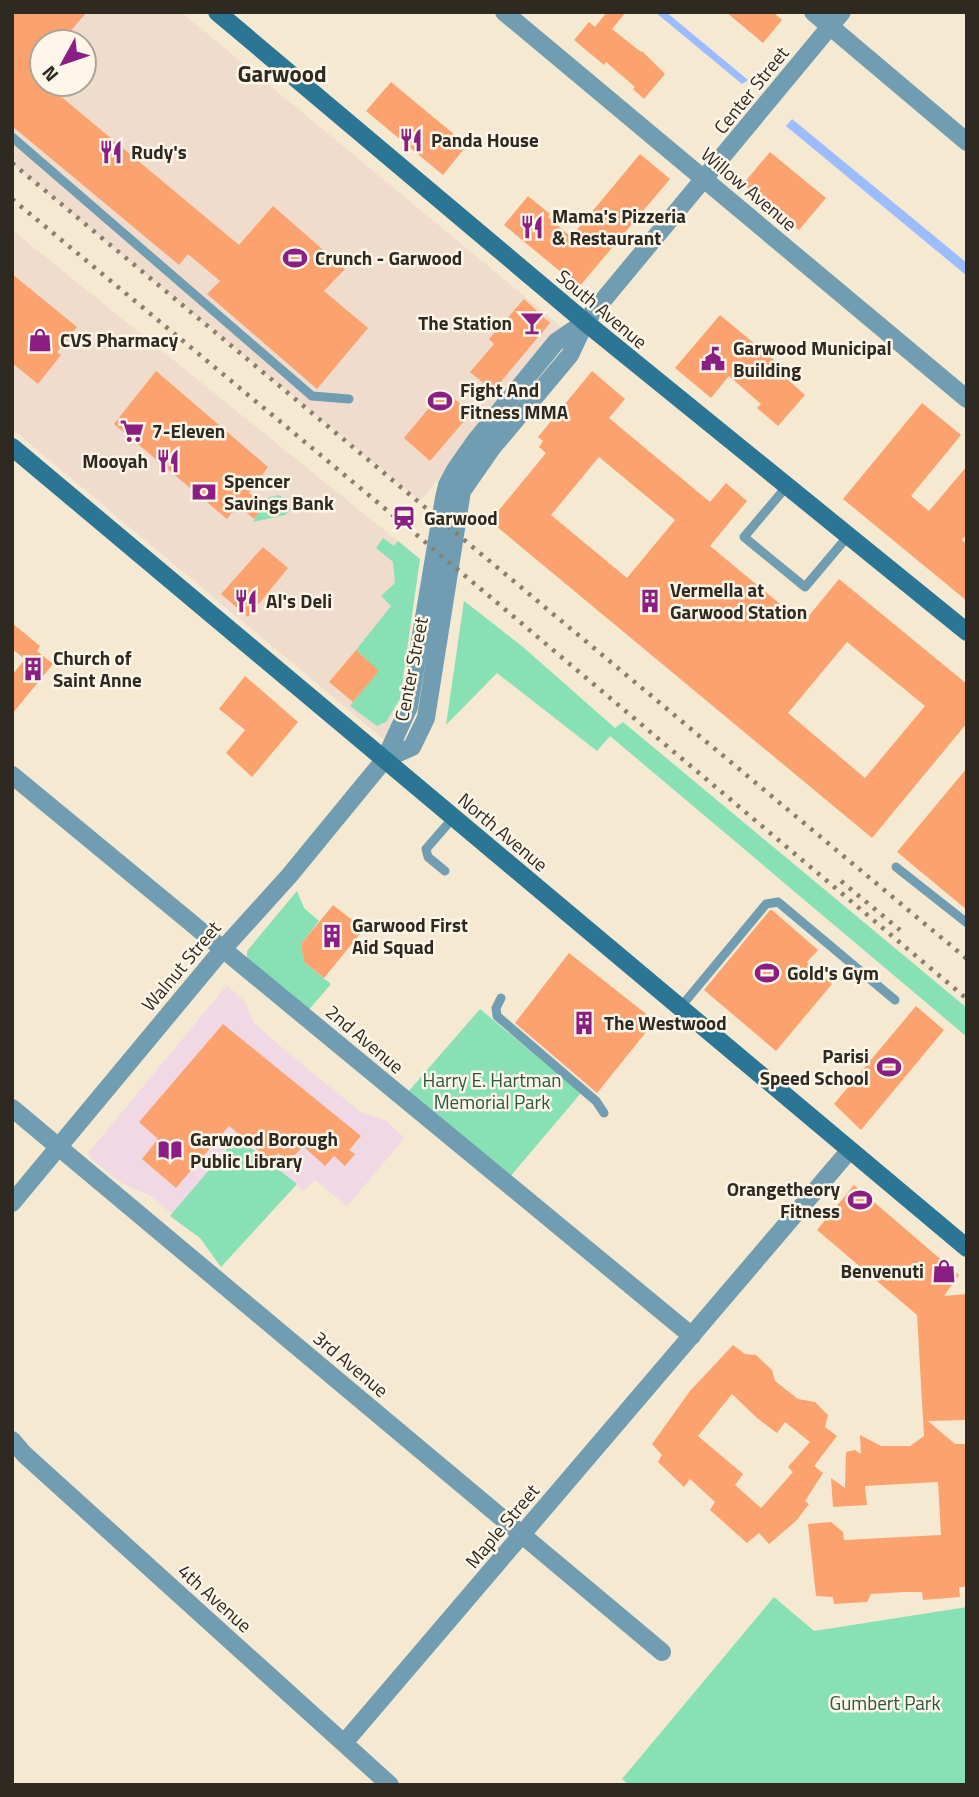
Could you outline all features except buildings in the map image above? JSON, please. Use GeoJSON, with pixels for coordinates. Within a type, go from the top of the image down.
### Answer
{"type":"FeatureCollection","features":[{"type":"Feature","properties":{"kind":"main road","name":"South Avenue"},"geometry":{"type":"LineString","coordinates":[[217,12],[585,322],[967,632]]}},
{"type":"Feature","properties":{"kind":"main road","name":"North Avenue"},"geometry":{"type":"LineString","coordinates":[[12,447],[967,1248]]}},
{"type":"Feature","properties":{"kind":"street","name":"Willow Avenue"},"geometry":{"type":"LineString","coordinates":[[504,12],[967,399]]}},
{"type":"Feature","properties":{"kind":"street"},"geometry":{"type":"LineString","coordinates":[[813,12],[836,19],[967,142]]}},
{"type":"Feature","properties":{"kind":"street","name":"Center Street"},"geometry":{"type":"LineString","coordinates":[[385,759],[412,747],[426,718],[462,491],[492,448],[570,355],[585,322],[836,19]]}},
{"type":"Feature","properties":{"kind":"street","name":"Walnut Street"},"geometry":{"type":"LineString","coordinates":[[12,1203],[223,948],[289,876],[385,759]]}},
{"type":"Feature","properties":{"kind":"street","name":"2nd Avenue"},"geometry":{"type":"LineString","coordinates":[[12,775],[692,1336]]}},
{"type":"Feature","properties":{"kind":"street","name":"3rd Avenue"},"geometry":{"type":"LineString","coordinates":[[12,1108],[663,1652]]}},
{"type":"Feature","properties":{"kind":"street","name":"Maple Street"},"geometry":{"type":"LineString","coordinates":[[344,1743],[849,1151]]}},
{"type":"Feature","properties":{"kind":"street","name":"4th Avenue"},"geometry":{"type":"LineString","coordinates":[[12,1440],[390,1785]]}},
{"type":"Feature","properties":{"kind":"lane"},"geometry":{"type":"LineString","coordinates":[[12,137],[312,396],[349,399]]}},
{"type":"Feature","properties":{"kind":"lane"},"geometry":{"type":"LineString","coordinates":[[787,486],[744,537],[805,587],[848,536]]}},
{"type":"Feature","properties":{"kind":"lane"},"geometry":{"type":"LineString","coordinates":[[445,871],[428,857],[426,849],[453,818]]}},
{"type":"Feature","properties":{"kind":"lane"},"geometry":{"type":"LineString","coordinates":[[897,867],[967,923]]}},
{"type":"Feature","properties":{"kind":"lane"},"geometry":{"type":"LineString","coordinates":[[679,1009],[766,904],[778,902],[895,1000]]}},
{"type":"Feature","properties":{"kind":"lane"},"geometry":{"type":"LineString","coordinates":[[501,998],[496,1008],[497,1016],[596,1101],[604,1113]]}},
{"type":"Feature","properties":{"kind":"shaded area"},"geometry":{"type":"Polygon","coordinates":[[[12,12],[181,12],[563,328],[420,501],[12,164],[12,12]]]}},
{"type":"Feature","properties":{"kind":"shaded area"},"geometry":{"type":"Polygon","coordinates":[[[12,230],[420,559],[388,743],[12,429],[12,230]]]}},
{"type":"Feature","properties":{"kind":"shaded area"},"geometry":{"type":"Polygon","coordinates":[[[227,985],[245,1002],[254,1023],[286,1051],[361,1112],[385,1120],[405,1138],[347,1206],[315,1180],[303,1192],[297,1184],[221,1267],[200,1238],[151,1196],[123,1184],[110,1174],[89,1156],[89,1152],[227,985]]]}},
{"type":"Feature","properties":{"kind":"green space"},"geometry":{"type":"Polygon","coordinates":[[[278,495],[289,500],[290,510],[285,515],[253,522],[267,498],[278,495]]]}},
{"type":"Feature","properties":{"kind":"green space"},"geometry":{"type":"Polygon","coordinates":[[[383,538],[394,546],[398,541],[420,559],[400,699],[386,722],[377,726],[350,706],[378,671],[356,650],[391,606],[381,596],[395,583],[393,562],[376,548],[383,538]]]}},
{"type":"Feature","properties":{"kind":"green space"},"geometry":{"type":"Polygon","coordinates":[[[464,601],[523,647],[615,728],[623,722],[967,1008],[967,1037],[610,736],[597,751],[497,673],[446,725],[464,601]]]}},
{"type":"Feature","properties":{"kind":"green space"},"geometry":{"type":"Polygon","coordinates":[[[297,891],[304,908],[319,921],[301,944],[304,962],[331,984],[307,1012],[247,960],[247,951],[297,891]]]}},
{"type":"Feature","properties":{"kind":"green space","name":"Harry E. Hartman Memorial Park"},"geometry":{"type":"Polygon","coordinates":[[[480,1009],[581,1093],[509,1178],[408,1092],[480,1009]]]}},
{"type":"Feature","properties":{"kind":"green space"},"geometry":{"type":"Polygon","coordinates":[[[237,1137],[297,1184],[221,1267],[200,1238],[170,1216],[237,1137]]]}},
{"type":"Feature","properties":{"kind":"green space","name":"Gumbert Park"},"geometry":{"type":"Polygon","coordinates":[[[774,1597],[814,1631],[967,1607],[967,1785],[629,1785],[622,1779],[774,1597]]]}},
{"type":"Feature","properties":{"kind":"water"},"geometry":{"type":"Polygon","coordinates":[[[655,12],[666,12],[748,80],[742,84],[655,12]]]}},
{"type":"Feature","properties":{"kind":"water"},"geometry":{"type":"Polygon","coordinates":[[[792,119],[967,263],[967,276],[786,126],[792,119]]]}},
{"type":"Feature","properties":{"kind":"railway"},"geometry":{"type":"LineString","coordinates":[[12,163],[967,959]]}},
{"type":"Feature","properties":{"kind":"railway"},"geometry":{"type":"LineString","coordinates":[[12,199],[412,531],[967,999]]}},
{"type":"Feature","properties":{"kind":"railway"},"geometry":{"type":"LineString","coordinates":[[841,881],[900,930]]}},
{"type":"Feature","properties":{"kind":"place","name":"Panda House"},"geometry":{"type":"Point","coordinates":[411,140]}},
{"type":"Feature","properties":{"kind":"place","name":"Rudy's"},"geometry":{"type":"Point","coordinates":[111,152]}},
{"type":"Feature","properties":{"kind":"place","name":"Mama's Pizzeria & Restaurant"},"geometry":{"type":"Point","coordinates":[532,227]}},
{"type":"Feature","properties":{"kind":"place","name":"Crunch - Garwood"},"geometry":{"type":"Point","coordinates":[295,258]}},
{"type":"Feature","properties":{"kind":"place","name":"The Station"},"geometry":{"type":"Point","coordinates":[532,323]}},
{"type":"Feature","properties":{"kind":"place","name":"CVS Pharmacy"},"geometry":{"type":"Point","coordinates":[40,340]}},
{"type":"Feature","properties":{"kind":"place","name":"Garwood Municipal Building"},"geometry":{"type":"Point","coordinates":[713,359]}},
{"type":"Feature","properties":{"kind":"place","name":"Fight And Fitness MMA"},"geometry":{"type":"Point","coordinates":[440,401]}},
{"type":"Feature","properties":{"kind":"place","name":"7-Eleven"},"geometry":{"type":"Point","coordinates":[132,431]}},
{"type":"Feature","properties":{"kind":"place","name":"Mooyah"},"geometry":{"type":"Point","coordinates":[168,461]}},
{"type":"Feature","properties":{"kind":"place","name":"Spencer Savings Bank"},"geometry":{"type":"Point","coordinates":[204,492]}},
{"type":"Feature","properties":{"kind":"place","name":"Garwood"},"geometry":{"type":"Point","coordinates":[404,518]}},
{"type":"Feature","properties":{"kind":"place","name":"Al's Deli"},"geometry":{"type":"Point","coordinates":[246,601]}},
{"type":"Feature","properties":{"kind":"place","name":"Vermella at Garwood Station"},"geometry":{"type":"Point","coordinates":[650,601]}},
{"type":"Feature","properties":{"kind":"place","name":"Church of Saint Anne"},"geometry":{"type":"Point","coordinates":[33,669]}},
{"type":"Feature","properties":{"kind":"place","name":"Garwood First Aid Squad"},"geometry":{"type":"Point","coordinates":[332,936]}},
{"type":"Feature","properties":{"kind":"place","name":"Gold's Gym"},"geometry":{"type":"Point","coordinates":[767,973]}},
{"type":"Feature","properties":{"kind":"place","name":"The Westwood"},"geometry":{"type":"Point","coordinates":[584,1023]}},
{"type":"Feature","properties":{"kind":"place","name":"Parisi Speed School"},"geometry":{"type":"Point","coordinates":[889,1067]}},
{"type":"Feature","properties":{"kind":"place","name":"Garwood Borough Public Library"},"geometry":{"type":"Point","coordinates":[170,1150]}},
{"type":"Feature","properties":{"kind":"place","name":"Orangetheory Fitness"},"geometry":{"type":"Point","coordinates":[860,1200]}},
{"type":"Feature","properties":{"kind":"place","name":"Benvenuti"},"geometry":{"type":"Point","coordinates":[944,1271]}},
{"type":"Feature","properties":{"kind":"district","name":"Garwood"},"geometry":{"type":"Point","coordinates":[282,74]}}]}
